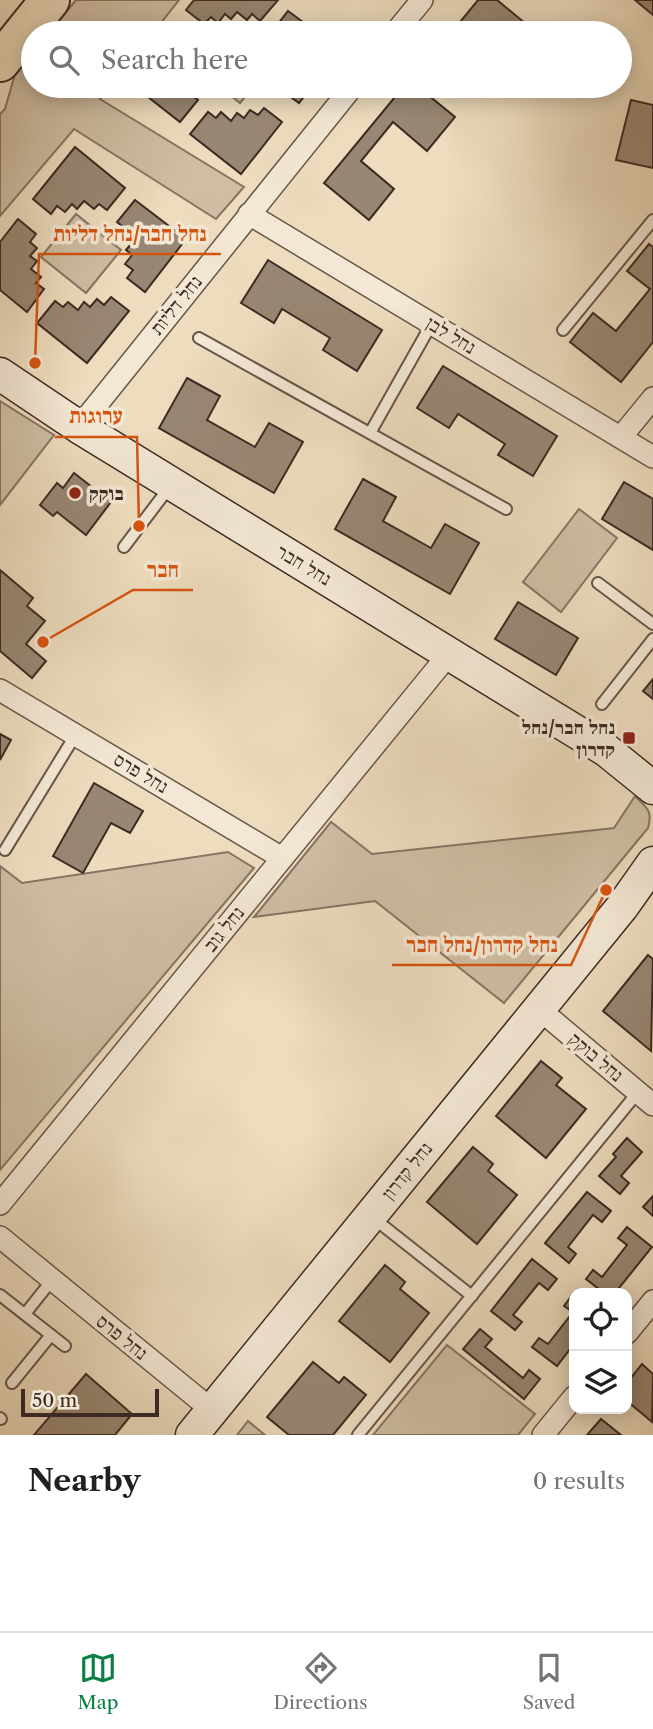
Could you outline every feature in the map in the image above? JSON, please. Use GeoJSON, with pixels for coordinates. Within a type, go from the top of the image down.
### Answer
{"type":"FeatureCollection","features":[{"type":"Feature","properties":{"kind":"highway"},"geometry":{"type":"LineString","coordinates":[[33,21],[50,0]]}},
{"type":"Feature","properties":{"kind":"highway"},"geometry":{"type":"LineString","coordinates":[[0,62],[21,36]]}},
{"type":"Feature","properties":{"kind":"street"},"geometry":{"type":"LineString","coordinates":[[403,21],[415,3]]}},
{"type":"Feature","properties":{"kind":"street","name":"נחל דליות"},"geometry":{"type":"LineString","coordinates":[[79,427],[343,98]]}},
{"type":"Feature","properties":{"kind":"street","name":"נחל לבן"},"geometry":{"type":"LineString","coordinates":[[249,214],[653,457]]}},
{"type":"Feature","properties":{"kind":"street","name":"נחל חבר"},"geometry":{"type":"LineString","coordinates":[[1,374],[79,427],[606,750],[653,788]]}},
{"type":"Feature","properties":{"kind":"street"},"geometry":{"type":"LineString","coordinates":[[621,437],[653,398]]}},
{"type":"Feature","properties":{"kind":"street","name":"נחל גוב"},"geometry":{"type":"LineString","coordinates":[[0,1204],[449,653]]}},
{"type":"Feature","properties":{"kind":"street","name":"נחל פרס"},"geometry":{"type":"LineString","coordinates":[[0,690],[282,858]]}},
{"type":"Feature","properties":{"kind":"street","name":"נחל חבר"},"geometry":{"type":"LineString","coordinates":[[606,750],[653,765]]}},
{"type":"Feature","properties":{"kind":"street","name":"נחל קדרון"},"geometry":{"type":"LineString","coordinates":[[192,1435],[622,907],[653,863]]}},
{"type":"Feature","properties":{"kind":"street","name":"נחל קדרון"},"geometry":{"type":"LineString","coordinates":[[622,907],[653,879]]}},
{"type":"Feature","properties":{"kind":"street","name":"נחל בוקק"},"geometry":{"type":"LineString","coordinates":[[539,1009],[646,1098]]}},
{"type":"Feature","properties":{"kind":"street","name":"נחל פרס"},"geometry":{"type":"LineString","coordinates":[[0,1237],[212,1410]]}},
{"type":"Feature","properties":{"kind":"street"},"geometry":{"type":"LineString","coordinates":[[632,1327],[653,1301]]}},
{"type":"Feature","properties":{"kind":"street"},"geometry":{"type":"LineString","coordinates":[[543,1435],[569,1403]]}},
{"type":"Feature","properties":{"kind":"lane"},"geometry":{"type":"LineString","coordinates":[[563,330],[651,226]]}},
{"type":"Feature","properties":{"kind":"lane"},"geometry":{"type":"LineString","coordinates":[[370,433],[432,323]]}},
{"type":"Feature","properties":{"kind":"lane"},"geometry":{"type":"LineString","coordinates":[[199,338],[506,509]]}},
{"type":"Feature","properties":{"kind":"lane"},"geometry":{"type":"LineString","coordinates":[[124,547],[172,484]]}},
{"type":"Feature","properties":{"kind":"lane"},"geometry":{"type":"LineString","coordinates":[[598,583],[653,624]]}},
{"type":"Feature","properties":{"kind":"lane"},"geometry":{"type":"LineString","coordinates":[[603,704],[653,639]]}},
{"type":"Feature","properties":{"kind":"lane"},"geometry":{"type":"LineString","coordinates":[[5,849],[76,734]]}},
{"type":"Feature","properties":{"kind":"lane"},"geometry":{"type":"LineString","coordinates":[[358,1435],[472,1296],[646,1098]]}},
{"type":"Feature","properties":{"kind":"lane"},"geometry":{"type":"LineString","coordinates":[[371,1216],[472,1296]]}},
{"type":"Feature","properties":{"kind":"lane"},"geometry":{"type":"LineString","coordinates":[[25,1314],[52,1280]]}},
{"type":"Feature","properties":{"kind":"lane"},"geometry":{"type":"LineString","coordinates":[[0,1310],[4,1298],[65,1346]]}},
{"type":"Feature","properties":{"kind":"lane"},"geometry":{"type":"LineString","coordinates":[[12,1383],[51,1335]]}},
{"type":"Feature","properties":{"kind":"shaded area"},"geometry":{"type":"Polygon","coordinates":[[[76,0],[179,0],[162,21],[59,21],[76,0]]]}},
{"type":"Feature","properties":{"kind":"shaded area"},"geometry":{"type":"Polygon","coordinates":[[[21,67],[21,98],[101,98],[244,187],[216,219],[74,129],[0,216],[0,114],[5,109],[15,74],[21,67]]]}},
{"type":"Feature","properties":{"kind":"shaded area"},"geometry":{"type":"Polygon","coordinates":[[[76,214],[121,250],[86,293],[41,257],[76,214]]]}},
{"type":"Feature","properties":{"kind":"shaded area"},"geometry":{"type":"Polygon","coordinates":[[[0,401],[54,435],[0,505],[0,401]]]}},
{"type":"Feature","properties":{"kind":"shaded area"},"geometry":{"type":"Polygon","coordinates":[[[579,509],[617,538],[561,612],[523,582],[579,509]]]}},
{"type":"Feature","properties":{"kind":"shaded area"},"geometry":{"type":"Polygon","coordinates":[[[635,796],[648,810],[648,828],[504,1003],[375,901],[254,917],[331,822],[372,854],[614,828],[635,796]]]}},
{"type":"Feature","properties":{"kind":"shaded area"},"geometry":{"type":"Polygon","coordinates":[[[228,852],[254,868],[0,1170],[0,866],[22,883],[228,852]]]}},
{"type":"Feature","properties":{"kind":"shaded area"},"geometry":{"type":"Polygon","coordinates":[[[447,1345],[535,1414],[518,1435],[373,1435],[447,1345]]]}},
{"type":"Feature","properties":{"kind":"shaded area"},"geometry":{"type":"Polygon","coordinates":[[[248,1421],[265,1435],[237,1435],[248,1421]]]}},
{"type":"Feature","properties":{"kind":"building"},"geometry":{"type":"Polygon","coordinates":[[[194,0],[278,0],[260,21],[252,14],[247,20],[237,12],[231,19],[225,14],[220,21],[211,17],[207,21],[200,21],[186,10],[194,0]]]}},
{"type":"Feature","properties":{"kind":"building"},"geometry":{"type":"Polygon","coordinates":[[[478,0],[497,0],[522,21],[461,21],[478,0]]]}},
{"type":"Feature","properties":{"kind":"building"},"geometry":{"type":"Polygon","coordinates":[[[635,0],[653,0],[653,15],[635,0]]]}},
{"type":"Feature","properties":{"kind":"building"},"geometry":{"type":"Polygon","coordinates":[[[288,11],[302,21],[280,21],[288,11]]]}},
{"type":"Feature","properties":{"kind":"building"},"geometry":{"type":"Polygon","coordinates":[[[149,98],[198,100],[180,122],[149,98]]]}},
{"type":"Feature","properties":{"kind":"building"},"geometry":{"type":"Polygon","coordinates":[[[394,98],[432,98],[455,117],[427,151],[393,122],[361,161],[394,189],[369,220],[324,183],[394,98]]]}},
{"type":"Feature","properties":{"kind":"building"},"geometry":{"type":"Polygon","coordinates":[[[631,100],[653,105],[653,168],[616,160],[631,100]]]}},
{"type":"Feature","properties":{"kind":"building"},"geometry":{"type":"Polygon","coordinates":[[[264,108],[282,122],[241,174],[190,134],[208,112],[216,118],[221,112],[231,121],[237,113],[244,118],[250,110],[258,115],[264,108]]]}},
{"type":"Feature","properties":{"kind":"building"},"geometry":{"type":"Polygon","coordinates":[[[75,147],[125,188],[107,210],[99,204],[94,209],[84,201],[77,209],[72,204],[65,212],[57,206],[51,214],[33,199],[75,147]]]}},
{"type":"Feature","properties":{"kind":"building"},"geometry":{"type":"Polygon","coordinates":[[[135,200],[186,239],[145,292],[127,278],[133,270],[125,264],[132,255],[126,250],[132,243],[121,235],[126,229],[117,222],[135,200]]]}},
{"type":"Feature","properties":{"kind":"building"},"geometry":{"type":"Polygon","coordinates":[[[18,219],[36,234],[30,242],[37,248],[30,256],[37,261],[31,269],[41,277],[36,283],[44,289],[27,312],[0,290],[0,242],[18,219]]]}},
{"type":"Feature","properties":{"kind":"building"},"geometry":{"type":"Polygon","coordinates":[[[649,244],[653,247],[653,342],[621,382],[570,342],[593,313],[616,331],[650,289],[627,271],[649,244]]]}},
{"type":"Feature","properties":{"kind":"building"},"geometry":{"type":"Polygon","coordinates":[[[268,260],[382,330],[357,371],[323,350],[330,338],[282,309],[274,323],[241,303],[268,260]]]}},
{"type":"Feature","properties":{"kind":"building"},"geometry":{"type":"Polygon","coordinates":[[[111,297],[129,311],[87,363],[37,323],[55,301],[63,307],[68,302],[78,310],[84,302],[90,307],[97,299],[104,305],[111,297]]]}},
{"type":"Feature","properties":{"kind":"building"},"geometry":{"type":"Polygon","coordinates":[[[443,366],[557,436],[533,476],[498,455],[505,444],[458,414],[449,428],[417,408],[443,366]]]}},
{"type":"Feature","properties":{"kind":"building"},"geometry":{"type":"Polygon","coordinates":[[[187,378],[220,396],[207,420],[255,447],[269,423],[303,442],[274,493],[159,428],[187,378]]]}},
{"type":"Feature","properties":{"kind":"building"},"geometry":{"type":"Polygon","coordinates":[[[74,473],[111,502],[86,535],[57,512],[53,516],[40,505],[57,483],[63,488],[74,473]]]}},
{"type":"Feature","properties":{"kind":"building"},"geometry":{"type":"Polygon","coordinates":[[[363,479],[396,497],[383,521],[431,548],[445,524],[479,543],[450,594],[335,529],[363,479]]]}},
{"type":"Feature","properties":{"kind":"building"},"geometry":{"type":"Polygon","coordinates":[[[624,482],[653,499],[653,550],[602,519],[624,482]]]}},
{"type":"Feature","properties":{"kind":"building"},"geometry":{"type":"Polygon","coordinates":[[[0,570],[33,598],[27,606],[45,621],[26,644],[46,661],[32,678],[0,651],[0,570]]]}},
{"type":"Feature","properties":{"kind":"building"},"geometry":{"type":"Polygon","coordinates":[[[518,602],[578,638],[556,675],[495,639],[518,602]]]}},
{"type":"Feature","properties":{"kind":"building"},"geometry":{"type":"Polygon","coordinates":[[[653,679],[653,699],[643,691],[653,679]]]}},
{"type":"Feature","properties":{"kind":"building"},"geometry":{"type":"Polygon","coordinates":[[[0,734],[11,740],[0,760],[0,734]]]}},
{"type":"Feature","properties":{"kind":"building"},"geometry":{"type":"Polygon","coordinates":[[[94,783],[143,811],[130,833],[111,823],[83,873],[53,856],[94,783]]]}},
{"type":"Feature","properties":{"kind":"building"},"geometry":{"type":"Polygon","coordinates":[[[648,955],[653,959],[651,1051],[603,1011],[648,955]]]}},
{"type":"Feature","properties":{"kind":"building"},"geometry":{"type":"Polygon","coordinates":[[[541,1061],[562,1078],[556,1085],[586,1109],[546,1158],[496,1116],[541,1061]]]}},
{"type":"Feature","properties":{"kind":"building"},"geometry":{"type":"Polygon","coordinates":[[[627,1138],[642,1152],[621,1176],[629,1183],[620,1194],[599,1176],[616,1157],[613,1154],[627,1138]]]}},
{"type":"Feature","properties":{"kind":"building"},"geometry":{"type":"Polygon","coordinates":[[[473,1147],[493,1164],[488,1171],[517,1195],[477,1244],[427,1202],[473,1147]]]}},
{"type":"Feature","properties":{"kind":"building"},"geometry":{"type":"Polygon","coordinates":[[[587,1192],[611,1211],[602,1222],[593,1215],[568,1247],[576,1254],[569,1263],[545,1243],[587,1192]]]}},
{"type":"Feature","properties":{"kind":"building"},"geometry":{"type":"Polygon","coordinates":[[[653,1196],[653,1216],[643,1207],[653,1196]]]}},
{"type":"Feature","properties":{"kind":"building"},"geometry":{"type":"Polygon","coordinates":[[[627,1227],[652,1247],[619,1288],[598,1288],[586,1279],[593,1270],[602,1277],[627,1245],[618,1238],[627,1227]]]}},
{"type":"Feature","properties":{"kind":"building"},"geometry":{"type":"Polygon","coordinates":[[[532,1259],[557,1279],[548,1290],[539,1283],[513,1315],[522,1322],[515,1330],[491,1311],[532,1259]]]}},
{"type":"Feature","properties":{"kind":"building"},"geometry":{"type":"Polygon","coordinates":[[[385,1265],[405,1282],[400,1289],[429,1313],[390,1362],[339,1321],[385,1265]]]}},
{"type":"Feature","properties":{"kind":"building"},"geometry":{"type":"Polygon","coordinates":[[[569,1317],[569,1350],[557,1366],[532,1347],[539,1338],[548,1344],[569,1317]]]}},
{"type":"Feature","properties":{"kind":"building"},"geometry":{"type":"Polygon","coordinates":[[[480,1329],[492,1339],[485,1347],[523,1378],[529,1370],[540,1379],[524,1399],[463,1349],[480,1329]]]}},
{"type":"Feature","properties":{"kind":"building"},"geometry":{"type":"Polygon","coordinates":[[[313,1362],[339,1383],[344,1377],[366,1395],[333,1435],[289,1435],[267,1417],[313,1362]]]}},
{"type":"Feature","properties":{"kind":"building"},"geometry":{"type":"Polygon","coordinates":[[[642,1364],[653,1374],[652,1422],[632,1405],[632,1377],[642,1364]]]}},
{"type":"Feature","properties":{"kind":"building"},"geometry":{"type":"Polygon","coordinates":[[[86,1374],[132,1414],[115,1435],[34,1435],[86,1374]]]}},
{"type":"Feature","properties":{"kind":"building"},"geometry":{"type":"Polygon","coordinates":[[[601,1419],[621,1435],[587,1435],[601,1419]]]}},
{"type":"Feature","properties":{"kind":"place","name":"נחל חבר/נחל דליות"},"geometry":{"type":"Point","coordinates":[35,363]}},
{"type":"Feature","properties":{"kind":"place","name":"בוקק"},"geometry":{"type":"Point","coordinates":[75,493]}},
{"type":"Feature","properties":{"kind":"place","name":"ערוגות"},"geometry":{"type":"Point","coordinates":[139,526]}},
{"type":"Feature","properties":{"kind":"place","name":"חבר"},"geometry":{"type":"Point","coordinates":[43,642]}},
{"type":"Feature","properties":{"kind":"place","name":"נחל חבר/נחל קדרון"},"geometry":{"type":"Point","coordinates":[629,738]}},
{"type":"Feature","properties":{"kind":"place","name":"נחל קדרון/נחל חבר"},"geometry":{"type":"Point","coordinates":[606,890]}}]}
